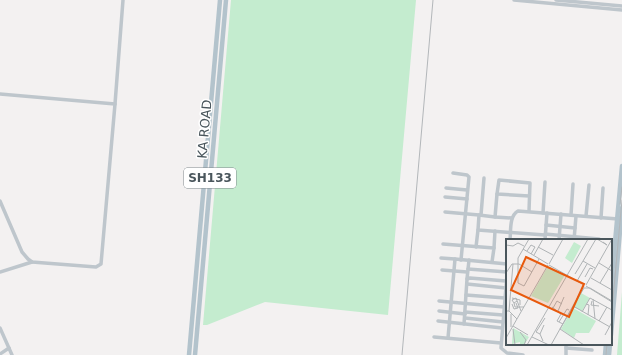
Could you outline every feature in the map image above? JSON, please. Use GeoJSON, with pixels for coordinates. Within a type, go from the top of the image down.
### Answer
{"type":"FeatureCollection","features":[{"type":"Feature","properties":{"kind":"main road","name":"KA ROAD"},"geometry":{"type":"LineString","coordinates":[[190,355],[220,0]]}},
{"type":"Feature","properties":{"kind":"main road","name":"KA ROAD"},"geometry":{"type":"LineString","coordinates":[[195,355],[226,0]]}},
{"type":"Feature","properties":{"kind":"main road"},"geometry":{"type":"LineString","coordinates":[[211,104],[217,104]]}},
{"type":"Feature","properties":{"kind":"main road"},"geometry":{"type":"LineString","coordinates":[[612,323],[619,242],[622,166]]}},
{"type":"Feature","properties":{"kind":"main road"},"geometry":{"type":"LineString","coordinates":[[619,219],[622,208]]}},
{"type":"Feature","properties":{"kind":"main road"},"geometry":{"type":"LineString","coordinates":[[200,235],[205,236]]}},
{"type":"Feature","properties":{"kind":"main road"},"geometry":{"type":"LineString","coordinates":[[612,280],[619,242]]}},
{"type":"Feature","properties":{"kind":"main road"},"geometry":{"type":"LineString","coordinates":[[605,355],[606,345]]}},
{"type":"Feature","properties":{"kind":"main road"},"geometry":{"type":"LineString","coordinates":[[609,355],[610,345]]}},
{"type":"Feature","properties":{"kind":"street"},"geometry":{"type":"LineString","coordinates":[[0,272],[32,262],[96,267],[101,264],[123,0]]}},
{"type":"Feature","properties":{"kind":"street"},"geometry":{"type":"LineString","coordinates":[[514,0],[551,2],[622,10]]}},
{"type":"Feature","properties":{"kind":"street"},"geometry":{"type":"LineString","coordinates":[[556,0],[622,6]]}},
{"type":"Feature","properties":{"kind":"street"},"geometry":{"type":"LineString","coordinates":[[0,94],[115,104]]}},
{"type":"Feature","properties":{"kind":"street"},"geometry":{"type":"LineString","coordinates":[[453,173],[468,176],[461,260]]}},
{"type":"Feature","properties":{"kind":"street"},"geometry":{"type":"LineString","coordinates":[[476,247],[484,178]]}},
{"type":"Feature","properties":{"kind":"street"},"geometry":{"type":"LineString","coordinates":[[496,217],[499,180],[530,183],[529,211]]}},
{"type":"Feature","properties":{"kind":"street"},"geometry":{"type":"LineString","coordinates":[[543,213],[545,182]]}},
{"type":"Feature","properties":{"kind":"street"},"geometry":{"type":"LineString","coordinates":[[571,215],[574,184]]}},
{"type":"Feature","properties":{"kind":"street"},"geometry":{"type":"LineString","coordinates":[[586,216],[589,185]]}},
{"type":"Feature","properties":{"kind":"street"},"geometry":{"type":"LineString","coordinates":[[446,188],[468,190]]}},
{"type":"Feature","properties":{"kind":"street"},"geometry":{"type":"LineString","coordinates":[[600,218],[603,188]]}},
{"type":"Feature","properties":{"kind":"street"},"geometry":{"type":"LineString","coordinates":[[498,194],[529,196]]}},
{"type":"Feature","properties":{"kind":"street"},"geometry":{"type":"LineString","coordinates":[[445,197],[467,199]]}},
{"type":"Feature","properties":{"kind":"street"},"geometry":{"type":"LineString","coordinates":[[0,201],[22,252],[32,262]]}},
{"type":"Feature","properties":{"kind":"street"},"geometry":{"type":"LineString","coordinates":[[510,239],[512,218],[518,211],[619,219]]}},
{"type":"Feature","properties":{"kind":"street"},"geometry":{"type":"LineString","coordinates":[[445,212],[512,218]]}},
{"type":"Feature","properties":{"kind":"street"},"geometry":{"type":"LineString","coordinates":[[545,236],[547,213]]}},
{"type":"Feature","properties":{"kind":"street"},"geometry":{"type":"LineString","coordinates":[[559,239],[561,214]]}},
{"type":"Feature","properties":{"kind":"street"},"geometry":{"type":"LineString","coordinates":[[574,238],[576,216]]}},
{"type":"Feature","properties":{"kind":"street"},"geometry":{"type":"LineString","coordinates":[[546,225],[575,228]]}},
{"type":"Feature","properties":{"kind":"street"},"geometry":{"type":"LineString","coordinates":[[478,230],[599,239]]}},
{"type":"Feature","properties":{"kind":"street"},"geometry":{"type":"LineString","coordinates":[[492,262],[495,231]]}},
{"type":"Feature","properties":{"kind":"street"},"geometry":{"type":"LineString","coordinates":[[442,244],[494,248]]}},
{"type":"Feature","properties":{"kind":"street"},"geometry":{"type":"LineString","coordinates":[[441,258],[506,264]]}},
{"type":"Feature","properties":{"kind":"street"},"geometry":{"type":"LineString","coordinates":[[448,338],[455,259]]}},
{"type":"Feature","properties":{"kind":"street"},"geometry":{"type":"LineString","coordinates":[[464,324],[468,260]]}},
{"type":"Feature","properties":{"kind":"street"},"geometry":{"type":"LineString","coordinates":[[442,270],[506,273]]}},
{"type":"Feature","properties":{"kind":"street"},"geometry":{"type":"LineString","coordinates":[[467,278],[506,284]]}},
{"type":"Feature","properties":{"kind":"street"},"geometry":{"type":"LineString","coordinates":[[467,284],[506,284]]}},
{"type":"Feature","properties":{"kind":"street"},"geometry":{"type":"LineString","coordinates":[[506,284],[504,307],[505,316],[502,328],[501,348],[509,354],[524,355]]}},
{"type":"Feature","properties":{"kind":"street"},"geometry":{"type":"LineString","coordinates":[[466,294],[505,298]]}},
{"type":"Feature","properties":{"kind":"street"},"geometry":{"type":"LineString","coordinates":[[440,301],[504,307]]}},
{"type":"Feature","properties":{"kind":"street"},"geometry":{"type":"LineString","coordinates":[[439,311],[503,322]]}},
{"type":"Feature","properties":{"kind":"street"},"geometry":{"type":"LineString","coordinates":[[465,315],[505,316]]}},
{"type":"Feature","properties":{"kind":"street"},"geometry":{"type":"LineString","coordinates":[[438,322],[502,328]]}},
{"type":"Feature","properties":{"kind":"street"},"geometry":{"type":"LineString","coordinates":[[0,328],[12,355]]}},
{"type":"Feature","properties":{"kind":"street"},"geometry":{"type":"LineString","coordinates":[[434,337],[501,343]]}},
{"type":"Feature","properties":{"kind":"street"},"geometry":{"type":"LineString","coordinates":[[566,355],[566,346],[592,350]]}},
{"type":"Feature","properties":{"kind":"street"},"geometry":{"type":"LineString","coordinates":[[0,354],[4,353],[9,348]]}},
{"type":"Feature","properties":{"kind":"green space"},"geometry":{"type":"Polygon","coordinates":[[[231,0],[416,0],[388,315],[265,302],[207,325],[203,325],[231,0]]]}},
{"type":"Feature","properties":{"kind":"green space"},"geometry":{"type":"Polygon","coordinates":[[[622,292],[622,355],[617,355],[622,292]]]}},
{"type":"Feature","properties":{"kind":"railway"},"geometry":{"type":"LineString","coordinates":[[402,355],[433,0]]}},
{"type":"Feature","properties":{"kind":"railway"},"geometry":{"type":"LineString","coordinates":[[620,204],[622,187]]}},
{"type":"Feature","properties":{"kind":"railway"},"geometry":{"type":"LineString","coordinates":[[612,309],[622,200]]}},
{"type":"Feature","properties":{"kind":"railway"},"geometry":{"type":"LineString","coordinates":[[606,355],[607,345]]}}]}
